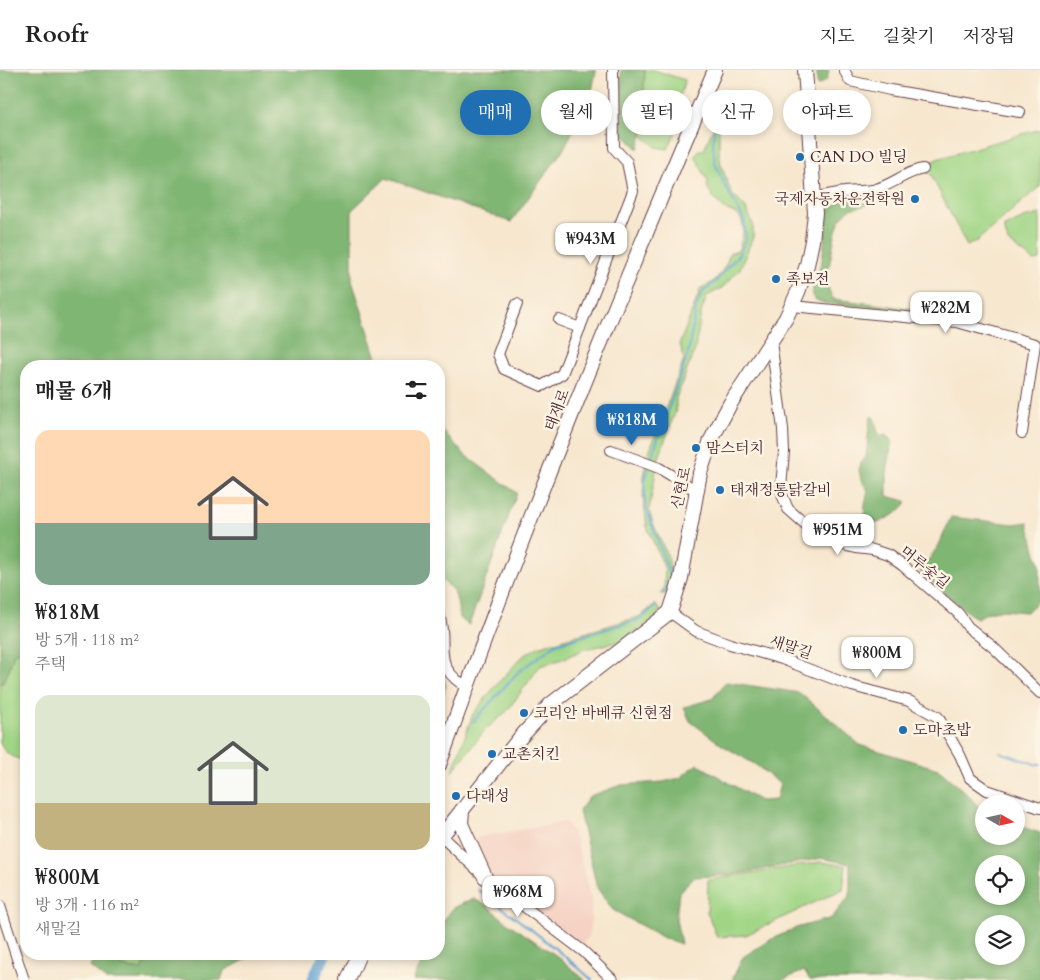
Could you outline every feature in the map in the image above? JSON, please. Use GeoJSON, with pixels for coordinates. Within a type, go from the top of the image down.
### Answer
{"type":"FeatureCollection","features":[{"type":"Feature","properties":{"kind":"main road","name":"태재로"},"geometry":{"type":"LineString","coordinates":[[445,730],[602,324],[710,70]]}},
{"type":"Feature","properties":{"kind":"main road","name":"태재로"},"geometry":{"type":"LineString","coordinates":[[445,748],[467,686],[606,326],[715,70]]}},
{"type":"Feature","properties":{"kind":"main road","name":"신현로"},"geometry":{"type":"LineString","coordinates":[[670,612],[681,578],[700,473],[711,440],[730,404],[786,318],[798,292],[812,241],[815,213],[805,70]]}},
{"type":"Feature","properties":{"kind":"main road"},"geometry":{"type":"LineString","coordinates":[[445,829],[519,739],[551,704],[625,646],[657,624],[670,612]]}},
{"type":"Feature","properties":{"kind":"main road"},"geometry":{"type":"LineString","coordinates":[[462,810],[461,824],[485,877]]}},
{"type":"Feature","properties":{"kind":"main road"},"geometry":{"type":"LineString","coordinates":[[346,980],[355,960]]}},
{"type":"Feature","properties":{"kind":"street"},"geometry":{"type":"LineString","coordinates":[[517,304],[498,354],[504,369],[542,386],[562,374],[634,191],[627,162],[614,148],[613,70]]}},
{"type":"Feature","properties":{"kind":"street"},"geometry":{"type":"LineString","coordinates":[[844,70],[850,81],[890,90],[1020,112]]}},
{"type":"Feature","properties":{"kind":"street"},"geometry":{"type":"LineString","coordinates":[[814,198],[847,191],[863,192],[875,189],[887,185],[911,171],[923,169]]}},
{"type":"Feature","properties":{"kind":"street"},"geometry":{"type":"LineString","coordinates":[[792,306],[957,322],[1035,344],[1022,433]]}},
{"type":"Feature","properties":{"kind":"street"},"geometry":{"type":"LineString","coordinates":[[559,320],[580,328]]}},
{"type":"Feature","properties":{"kind":"street","name":"머루숯길"},"geometry":{"type":"LineString","coordinates":[[771,342],[783,429],[784,452],[781,487],[788,509],[812,530],[828,533],[843,545],[873,550],[888,556],[902,565],[958,613],[968,627],[993,647],[1040,693]]}},
{"type":"Feature","properties":{"kind":"street"},"geometry":{"type":"LineString","coordinates":[[611,450],[644,464],[659,468],[696,491]]}},
{"type":"Feature","properties":{"kind":"street","name":"새말길"},"geometry":{"type":"LineString","coordinates":[[670,612],[696,631],[730,644],[782,658],[852,686],[909,701],[938,717],[960,755],[970,778],[986,790],[1040,808]]}},
{"type":"Feature","properties":{"kind":"street"},"geometry":{"type":"LineString","coordinates":[[445,665],[452,677],[462,684]]}},
{"type":"Feature","properties":{"kind":"street"},"geometry":{"type":"LineString","coordinates":[[445,841],[485,877],[583,951],[613,980]]}},
{"type":"Feature","properties":{"kind":"street"},"geometry":{"type":"LineString","coordinates":[[0,906],[24,980]]}},
{"type":"Feature","properties":{"kind":"shaded area"},"geometry":{"type":"Polygon","coordinates":[[[566,822],[576,839],[591,901],[591,920],[588,938],[582,944],[508,891],[491,875],[475,839],[566,822]]]}},
{"type":"Feature","properties":{"kind":"green space"},"geometry":{"type":"Polygon","coordinates":[[[0,70],[596,70],[592,90],[541,90],[541,135],[571,135],[563,150],[511,222],[386,178],[352,210],[352,281],[378,360],[20,360],[20,651],[14,653],[2,684],[0,682],[0,70]]]}},
{"type":"Feature","properties":{"kind":"green space"},"geometry":{"type":"Polygon","coordinates":[[[621,70],[645,70],[644,90],[622,90],[622,133],[621,70]]]}},
{"type":"Feature","properties":{"kind":"green space"},"geometry":{"type":"Polygon","coordinates":[[[645,70],[654,70],[685,80],[682,90],[644,90],[645,70]]]}},
{"type":"Feature","properties":{"kind":"green space"},"geometry":{"type":"Polygon","coordinates":[[[817,70],[829,70],[827,80],[817,86],[817,70]]]}},
{"type":"Feature","properties":{"kind":"green space"},"geometry":{"type":"Polygon","coordinates":[[[1040,129],[1040,186],[978,240],[967,246],[926,165],[937,159],[1040,129]]]}},
{"type":"Feature","properties":{"kind":"green space"},"geometry":{"type":"Polygon","coordinates":[[[624,135],[642,135],[638,149],[624,135]]]}},
{"type":"Feature","properties":{"kind":"green space"},"geometry":{"type":"Polygon","coordinates":[[[642,135],[674,135],[668,149],[656,147],[642,135]]]}},
{"type":"Feature","properties":{"kind":"green space"},"geometry":{"type":"Polygon","coordinates":[[[710,135],[719,135],[721,165],[732,194],[745,207],[753,224],[753,237],[740,269],[722,288],[707,296],[701,313],[695,350],[676,398],[676,410],[658,460],[649,510],[668,557],[672,576],[668,593],[661,594],[664,589],[665,569],[647,527],[643,498],[644,476],[649,452],[684,360],[680,343],[701,288],[716,279],[726,264],[730,253],[738,251],[743,232],[740,217],[722,207],[707,187],[708,181],[695,156],[699,150],[704,150],[710,135]]]}},
{"type":"Feature","properties":{"kind":"green space"},"geometry":{"type":"Polygon","coordinates":[[[879,195],[886,196],[885,201],[850,209],[840,219],[826,283],[833,299],[917,309],[915,311],[824,303],[815,300],[812,292],[822,261],[828,211],[844,198],[854,200],[879,195]]]}},
{"type":"Feature","properties":{"kind":"green space"},"geometry":{"type":"Polygon","coordinates":[[[1040,214],[1040,260],[1034,261],[1008,242],[1004,227],[1024,218],[1040,214]]]}},
{"type":"Feature","properties":{"kind":"green space"},"geometry":{"type":"Polygon","coordinates":[[[872,416],[880,435],[888,436],[892,440],[887,472],[887,496],[906,501],[906,504],[897,513],[878,523],[866,518],[864,509],[868,490],[861,480],[859,470],[861,462],[866,457],[870,418],[872,416]]]}},
{"type":"Feature","properties":{"kind":"green space"},"geometry":{"type":"Polygon","coordinates":[[[445,433],[466,456],[517,493],[469,625],[459,618],[455,594],[445,583],[445,433]]]}},
{"type":"Feature","properties":{"kind":"green space"},"geometry":{"type":"Polygon","coordinates":[[[951,517],[1014,524],[1028,522],[1040,563],[1040,599],[1027,612],[996,611],[977,618],[920,572],[939,545],[951,517]]]}},
{"type":"Feature","properties":{"kind":"green space"},"geometry":{"type":"Polygon","coordinates":[[[654,605],[661,610],[655,618],[623,641],[585,649],[540,666],[507,711],[485,730],[452,772],[473,714],[496,685],[523,656],[538,647],[641,616],[654,605]]]}},
{"type":"Feature","properties":{"kind":"green space"},"geometry":{"type":"Polygon","coordinates":[[[20,650],[20,759],[8,753],[0,743],[0,682],[9,670],[14,652],[20,650]]]}},
{"type":"Feature","properties":{"kind":"green space"},"geometry":{"type":"Polygon","coordinates":[[[726,682],[800,693],[860,745],[938,769],[966,793],[975,803],[975,845],[1025,845],[1025,828],[1040,833],[1040,980],[810,980],[804,971],[782,980],[732,980],[743,957],[768,941],[796,928],[832,918],[850,895],[850,864],[822,858],[731,875],[694,877],[679,892],[676,919],[681,944],[664,938],[613,910],[597,888],[579,811],[590,796],[621,785],[663,782],[680,778],[697,764],[760,801],[776,800],[780,784],[756,765],[722,745],[690,721],[684,707],[712,699],[726,682]]]}},
{"type":"Feature","properties":{"kind":"green space"},"geometry":{"type":"Polygon","coordinates":[[[821,862],[846,866],[843,889],[746,935],[717,937],[707,912],[708,880],[821,862]]]}},
{"type":"Feature","properties":{"kind":"green space"},"geometry":{"type":"Polygon","coordinates":[[[474,899],[487,906],[509,924],[557,956],[585,980],[413,980],[423,960],[445,960],[445,919],[454,907],[474,899]]]}},
{"type":"Feature","properties":{"kind":"green space"},"geometry":{"type":"Polygon","coordinates":[[[93,960],[111,960],[123,967],[141,970],[147,960],[245,960],[224,971],[221,980],[106,980],[90,967],[93,960]]]}},
{"type":"Feature","properties":{"kind":"green space"},"geometry":{"type":"Polygon","coordinates":[[[110,960],[147,960],[141,970],[123,967],[110,960]]]}},
{"type":"Feature","properties":{"kind":"waterway"},"geometry":{"type":"LineString","coordinates":[[650,461],[688,354],[696,308],[702,293],[715,282],[740,253],[746,238],[744,220],[726,188],[715,163],[714,135]]}},
{"type":"Feature","properties":{"kind":"waterway"},"geometry":{"type":"LineString","coordinates":[[648,468],[644,485],[646,508],[671,578],[663,594]]}},
{"type":"Feature","properties":{"kind":"waterway"},"geometry":{"type":"LineString","coordinates":[[473,722],[518,672],[556,644],[641,619],[656,605]]}},
{"type":"Feature","properties":{"kind":"waterway"},"geometry":{"type":"LineString","coordinates":[[1000,752],[1040,764]]}},
{"type":"Feature","properties":{"kind":"waterway"},"geometry":{"type":"LineString","coordinates":[[478,890],[592,980]]}},
{"type":"Feature","properties":{"kind":"waterway"},"geometry":{"type":"LineString","coordinates":[[313,980],[322,960]]}},
{"type":"Feature","properties":{"kind":"place","name":"CAN DO 빌딩"},"geometry":{"type":"Point","coordinates":[800,157]}},
{"type":"Feature","properties":{"kind":"place","name":"국제자동차운전학원"},"geometry":{"type":"Point","coordinates":[915,199]}},
{"type":"Feature","properties":{"kind":"place","name":"족보전"},"geometry":{"type":"Point","coordinates":[776,279]}},
{"type":"Feature","properties":{"kind":"place","name":"맘스터치"},"geometry":{"type":"Point","coordinates":[696,448]}},
{"type":"Feature","properties":{"kind":"place","name":"태재정통닭갈비"},"geometry":{"type":"Point","coordinates":[720,490]}},
{"type":"Feature","properties":{"kind":"place","name":"코리안 바베큐 신현점"},"geometry":{"type":"Point","coordinates":[524,713]}},
{"type":"Feature","properties":{"kind":"place","name":"도마초밥"},"geometry":{"type":"Point","coordinates":[903,730]}},
{"type":"Feature","properties":{"kind":"place","name":"교촌치킨"},"geometry":{"type":"Point","coordinates":[492,754]}},
{"type":"Feature","properties":{"kind":"place","name":"다래성"},"geometry":{"type":"Point","coordinates":[456,796]}}]}
